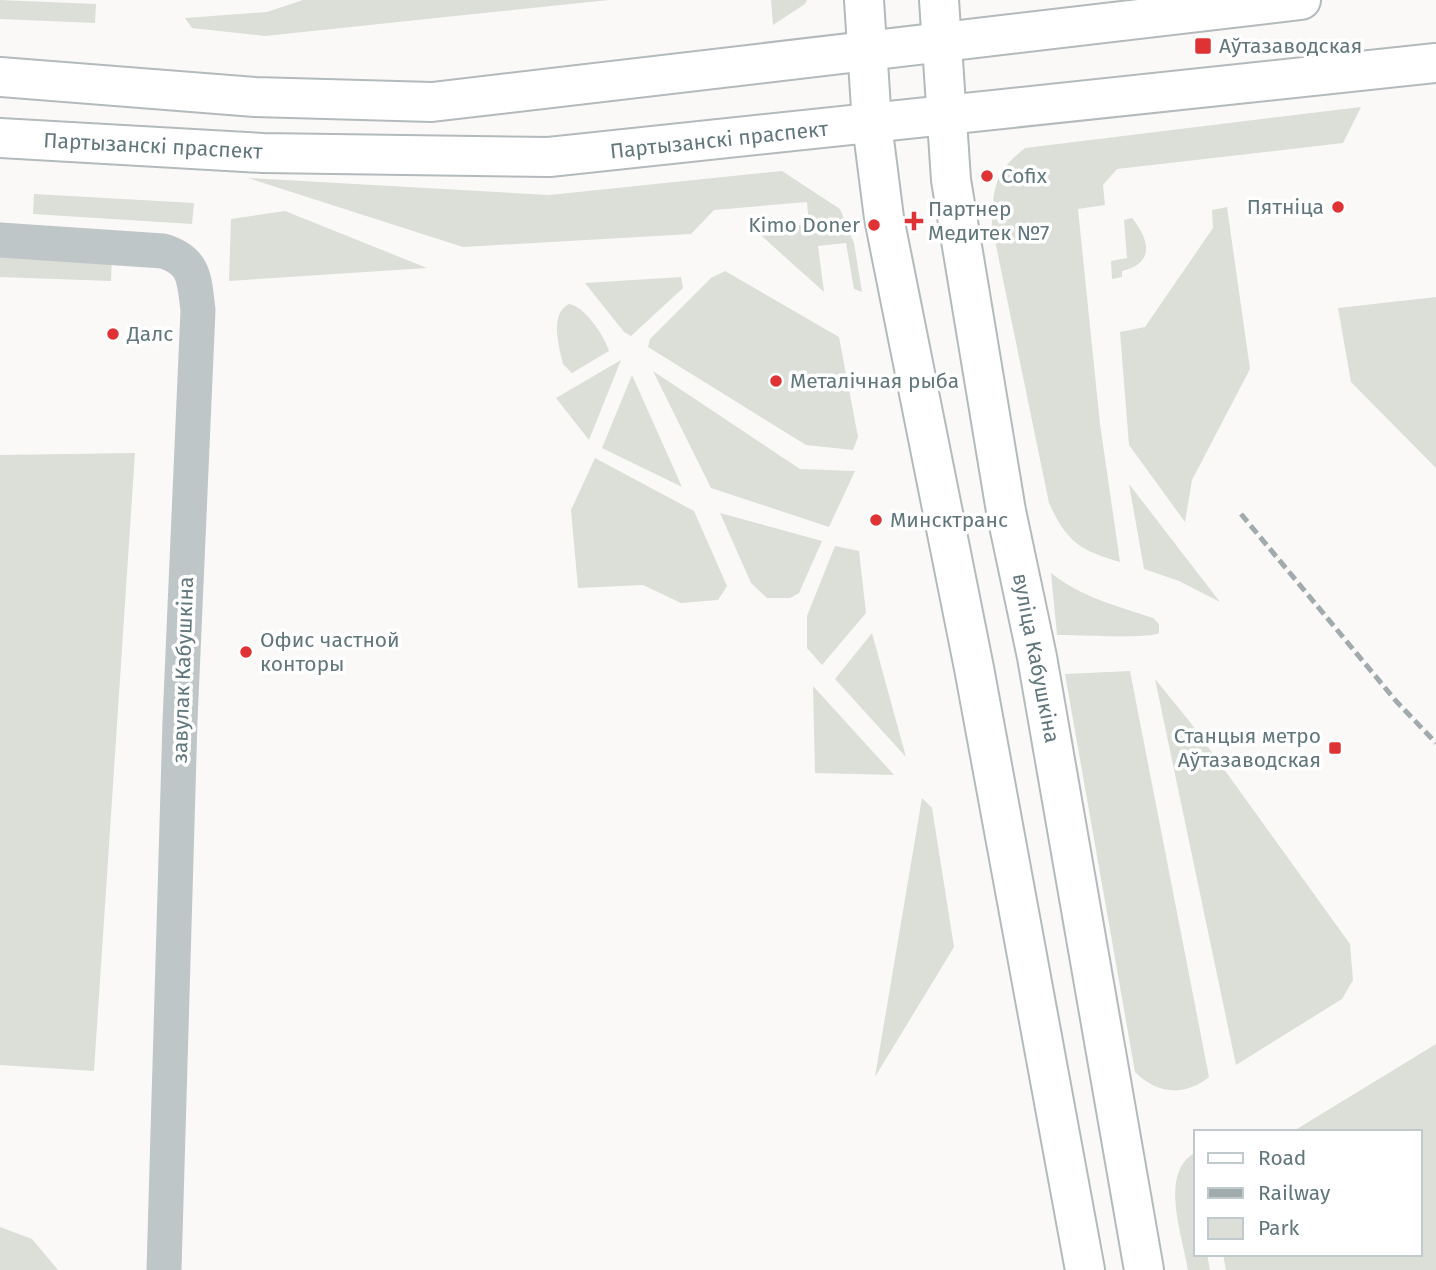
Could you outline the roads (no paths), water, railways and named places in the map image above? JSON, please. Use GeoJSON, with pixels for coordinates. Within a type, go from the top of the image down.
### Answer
{"type":"FeatureCollection","features":[{"type":"Feature","properties":{"kind":"main road"},"geometry":{"type":"LineString","coordinates":[[864,0],[872,124],[884,218],[974,668],[1085,1270]]}},
{"type":"Feature","properties":{"kind":"main road","name":"вуліца Кабушкіна"},"geometry":{"type":"LineString","coordinates":[[939,0],[951,180],[1006,511],[1037,657],[1144,1270]]}},
{"type":"Feature","properties":{"kind":"main road"},"geometry":{"type":"LineString","coordinates":[[0,77],[255,97],[432,102],[1301,0]]}},
{"type":"Feature","properties":{"kind":"main road","name":"Партызанскі праспект"},"geometry":{"type":"LineString","coordinates":[[0,138],[262,153],[550,157],[1436,64]]}},
{"type":"Feature","properties":{"kind":"street","name":"завулак Кабушкіна"},"geometry":{"type":"LineString","coordinates":[[0,240],[163,251],[180,256],[193,273],[198,323],[180,735],[164,1270]]}},
{"type":"Feature","properties":{"kind":"railway"},"geometry":{"type":"LineString","coordinates":[[1241,514],[1396,701],[1436,743]]}},
{"type":"Feature","properties":{"kind":"place","name":"Аўтазаводская"},"geometry":{"type":"Point","coordinates":[1203,46]}},
{"type":"Feature","properties":{"kind":"place","name":"Cofix"},"geometry":{"type":"Point","coordinates":[987,176]}},
{"type":"Feature","properties":{"kind":"place","name":"Пятніца"},"geometry":{"type":"Point","coordinates":[1338,207]}},
{"type":"Feature","properties":{"kind":"place","name":"Партнер Медитек №7"},"geometry":{"type":"Point","coordinates":[914,221]}},
{"type":"Feature","properties":{"kind":"place","name":"Kimo Doner"},"geometry":{"type":"Point","coordinates":[874,225]}},
{"type":"Feature","properties":{"kind":"place","name":"Далс"},"geometry":{"type":"Point","coordinates":[113,334]}},
{"type":"Feature","properties":{"kind":"place","name":"Металічная рыба"},"geometry":{"type":"Point","coordinates":[776,381]}},
{"type":"Feature","properties":{"kind":"place","name":"Минсктранс"},"geometry":{"type":"Point","coordinates":[876,520]}},
{"type":"Feature","properties":{"kind":"place","name":"Офис частной конторы"},"geometry":{"type":"Point","coordinates":[246,652]}},
{"type":"Feature","properties":{"kind":"place","name":"Станцыя метро Аўтазаводская"},"geometry":{"type":"Point","coordinates":[1335,748]}}]}
